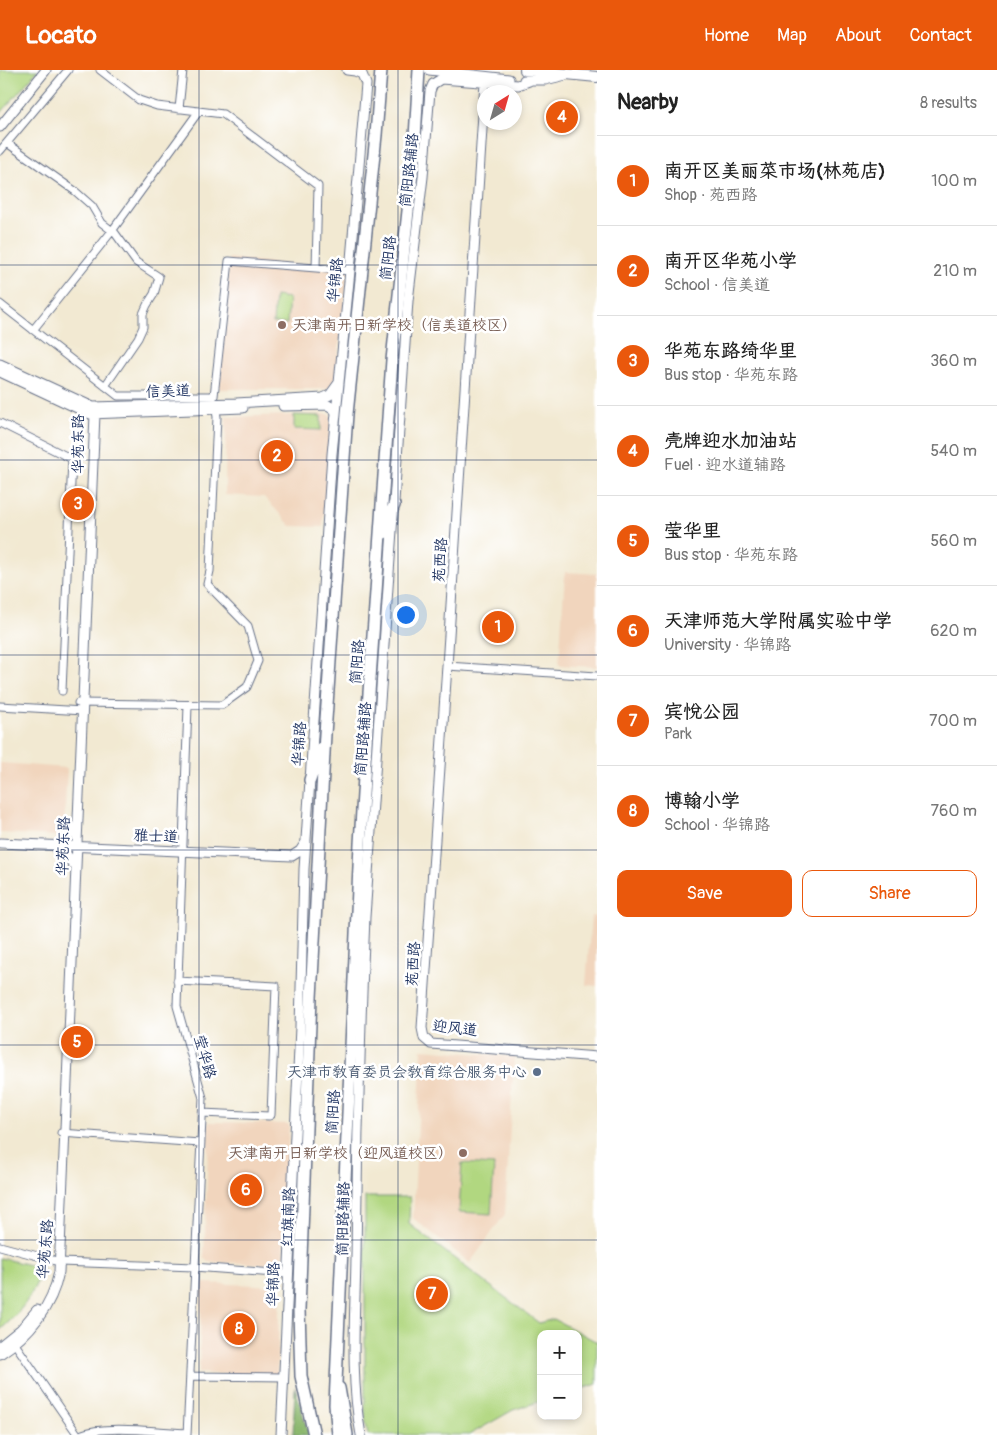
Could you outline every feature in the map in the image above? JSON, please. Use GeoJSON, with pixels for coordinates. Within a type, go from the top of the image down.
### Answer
{"type":"FeatureCollection","features":[{"type":"Feature","properties":{"kind":"main road","name":"简阳路"},"geometry":{"type":"LineString","coordinates":[[311,998],[325,734],[347,414],[381,70]]}},
{"type":"Feature","properties":{"kind":"main road","name":"简阳路"},"geometry":{"type":"LineString","coordinates":[[337,1375],[360,844],[392,360],[414,155],[419,70]]}},
{"type":"Feature","properties":{"kind":"main road"},"geometry":{"type":"LineString","coordinates":[[525,70],[597,77]]}},
{"type":"Feature","properties":{"kind":"main road"},"geometry":{"type":"LineString","coordinates":[[379,549],[394,505]]}},
{"type":"Feature","properties":{"kind":"main road"},"geometry":{"type":"LineString","coordinates":[[310,780],[325,734]]}},
{"type":"Feature","properties":{"kind":"main road","name":"红旗南路"},"geometry":{"type":"LineString","coordinates":[[311,998],[299,1310],[301,1376],[314,1435]]}},
{"type":"Feature","properties":{"kind":"main road"},"geometry":{"type":"LineString","coordinates":[[337,1375],[335,1405],[338,1435]]}},
{"type":"Feature","properties":{"kind":"main road"},"geometry":{"type":"LineString","coordinates":[[337,1375],[347,1435]]}},
{"type":"Feature","properties":{"kind":"street"},"geometry":{"type":"LineString","coordinates":[[0,120],[40,70]]}},
{"type":"Feature","properties":{"kind":"street"},"geometry":{"type":"LineString","coordinates":[[0,127],[46,70]]}},
{"type":"Feature","properties":{"kind":"street"},"geometry":{"type":"LineString","coordinates":[[0,151],[68,70]]}},
{"type":"Feature","properties":{"kind":"street"},"geometry":{"type":"LineString","coordinates":[[100,70],[139,100],[157,106],[223,114],[318,186],[316,268]]}},
{"type":"Feature","properties":{"kind":"street"},"geometry":{"type":"LineString","coordinates":[[179,109],[183,70]]}},
{"type":"Feature","properties":{"kind":"street","name":"华锦路"},"geometry":{"type":"LineString","coordinates":[[281,1435],[300,1027],[304,868],[332,454],[366,84],[362,74],[347,70]]}},
{"type":"Feature","properties":{"kind":"street"},"geometry":{"type":"LineString","coordinates":[[430,70],[529,81],[546,80],[570,74]]}},
{"type":"Feature","properties":{"kind":"street","name":"简阳路辅路"},"geometry":{"type":"LineString","coordinates":[[361,1435],[354,1386],[356,1199],[365,917],[408,301],[423,176],[430,91],[433,84],[441,79],[518,85],[529,81]]}},
{"type":"Feature","properties":{"kind":"street","name":"苑西路"},"geometry":{"type":"LineString","coordinates":[[424,1038],[422,1028],[485,83]]}},
{"type":"Feature","properties":{"kind":"street"},"geometry":{"type":"LineString","coordinates":[[33,330],[112,231],[199,112]]}},
{"type":"Feature","properties":{"kind":"street"},"geometry":{"type":"LineString","coordinates":[[7,143],[92,206],[102,223],[112,231],[136,262],[159,277],[154,294],[143,314],[143,327],[138,338],[105,386]]}},
{"type":"Feature","properties":{"kind":"street"},"geometry":{"type":"LineString","coordinates":[[0,304],[118,396],[214,396],[228,261],[350,271]]}},
{"type":"Feature","properties":{"kind":"street","name":"信美道"},"geometry":{"type":"LineString","coordinates":[[0,364],[92,412],[323,398],[330,395],[339,383]]}},
{"type":"Feature","properties":{"kind":"street","name":"信美道"},"geometry":{"type":"LineString","coordinates":[[0,372],[78,408],[92,412],[216,410],[324,404],[332,407],[336,414]]}},
{"type":"Feature","properties":{"kind":"street"},"geometry":{"type":"LineString","coordinates":[[78,408],[86,415],[89,423]]}},
{"type":"Feature","properties":{"kind":"street"},"geometry":{"type":"LineString","coordinates":[[0,706],[222,705],[247,687],[258,661],[248,626],[207,584],[212,518],[216,410]]}},
{"type":"Feature","properties":{"kind":"street","name":"华苑东路"},"geometry":{"type":"LineString","coordinates":[[0,1354],[13,1341],[41,1304],[58,1262],[89,423],[92,412]]}},
{"type":"Feature","properties":{"kind":"street","name":"华苑东路"},"geometry":{"type":"LineString","coordinates":[[73,849],[92,412]]}},
{"type":"Feature","properties":{"kind":"street"},"geometry":{"type":"LineString","coordinates":[[0,423],[72,459],[62,691]]}},
{"type":"Feature","properties":{"kind":"street"},"geometry":{"type":"LineString","coordinates":[[332,454],[340,514]]}},
{"type":"Feature","properties":{"kind":"street"},"geometry":{"type":"LineString","coordinates":[[447,666],[597,676]]}},
{"type":"Feature","properties":{"kind":"street","name":"莹华路"},"geometry":{"type":"LineString","coordinates":[[187,1434],[203,1098],[177,1006],[188,706]]}},
{"type":"Feature","properties":{"kind":"street"},"geometry":{"type":"LineString","coordinates":[[73,828],[67,839],[57,847],[74,864]]}},
{"type":"Feature","properties":{"kind":"street","name":"雅士道"},"geometry":{"type":"LineString","coordinates":[[0,845],[292,856],[300,851],[306,842]]}},
{"type":"Feature","properties":{"kind":"street"},"geometry":{"type":"LineString","coordinates":[[360,844],[365,917]]}},
{"type":"Feature","properties":{"kind":"street","name":"雅士道"},"geometry":{"type":"LineString","coordinates":[[183,852],[291,859],[300,862],[304,868]]}},
{"type":"Feature","properties":{"kind":"street"},"geometry":{"type":"LineString","coordinates":[[177,981],[276,986],[271,1114],[268,1116],[202,1113]]}},
{"type":"Feature","properties":{"kind":"street","name":"迎风道"},"geometry":{"type":"LineString","coordinates":[[424,1038],[597,1053]]}},
{"type":"Feature","properties":{"kind":"street","name":"迎风道"},"geometry":{"type":"LineString","coordinates":[[424,1038],[431,1044],[597,1058]]}},
{"type":"Feature","properties":{"kind":"street"},"geometry":{"type":"LineString","coordinates":[[63,1133],[200,1143]]}},
{"type":"Feature","properties":{"kind":"street"},"geometry":{"type":"LineString","coordinates":[[0,1246],[58,1262],[194,1267],[287,1274]]}},
{"type":"Feature","properties":{"kind":"street"},"geometry":{"type":"LineString","coordinates":[[13,1341],[79,1435],[102,1429],[187,1434]]}},
{"type":"Feature","properties":{"kind":"street","name":"华苑东路"},"geometry":{"type":"LineString","coordinates":[[0,1346],[13,1341]]}},
{"type":"Feature","properties":{"kind":"street"},"geometry":{"type":"LineString","coordinates":[[190,1376],[284,1377]]}},
{"type":"Feature","properties":{"kind":"shaded area","name":"天津南开日新学校（信美道校区）"},"geometry":{"type":"Polygon","coordinates":[[[229,258],[348,271],[335,380],[331,387],[327,389],[219,389],[229,258]]]}},
{"type":"Feature","properties":{"kind":"shaded area"},"geometry":{"type":"Polygon","coordinates":[[[328,414],[331,417],[323,527],[291,526],[264,497],[225,495],[226,417],[328,414]]]}},
{"type":"Feature","properties":{"kind":"shaded area"},"geometry":{"type":"Polygon","coordinates":[[[565,572],[597,574],[597,667],[559,665],[565,572]]]}},
{"type":"Feature","properties":{"kind":"shaded area"},"geometry":{"type":"Polygon","coordinates":[[[0,763],[67,768],[64,829],[59,836],[0,833],[0,763]]]}},
{"type":"Feature","properties":{"kind":"shaded area"},"geometry":{"type":"Polygon","coordinates":[[[591,916],[597,917],[597,986],[586,985],[591,916]]]}},
{"type":"Feature","properties":{"kind":"shaded area","name":"天津南开日新学校（迎风道校区）"},"geometry":{"type":"Polygon","coordinates":[[[422,1049],[514,1057],[505,1214],[470,1263],[413,1218],[422,1049]]]}},
{"type":"Feature","properties":{"kind":"shaded area"},"geometry":{"type":"Polygon","coordinates":[[[209,1122],[289,1124],[283,1259],[279,1264],[208,1262],[204,1257],[209,1122]]]}},
{"type":"Feature","properties":{"kind":"shaded area"},"geometry":{"type":"Polygon","coordinates":[[[202,1283],[280,1286],[277,1376],[199,1373],[202,1283]]]}},
{"type":"Feature","properties":{"kind":"green space"},"geometry":{"type":"Polygon","coordinates":[[[0,70],[38,70],[0,114],[0,70]]]}},
{"type":"Feature","properties":{"kind":"green space"},"geometry":{"type":"Polygon","coordinates":[[[275,296],[289,298],[287,324],[273,323],[275,296]]]}},
{"type":"Feature","properties":{"kind":"green space"},"geometry":{"type":"Polygon","coordinates":[[[294,415],[321,416],[321,430],[294,429],[294,415]]]}},
{"type":"Feature","properties":{"kind":"green space"},"geometry":{"type":"Polygon","coordinates":[[[462,1163],[494,1165],[491,1214],[459,1212],[462,1163]]]}},
{"type":"Feature","properties":{"kind":"green space"},"geometry":{"type":"Polygon","coordinates":[[[365,1197],[410,1197],[409,1224],[539,1323],[554,1319],[575,1330],[537,1330],[537,1402],[513,1410],[469,1435],[368,1435],[365,1418],[365,1197]]]}},
{"type":"Feature","properties":{"kind":"green space"},"geometry":{"type":"Polygon","coordinates":[[[0,1258],[43,1268],[26,1302],[0,1330],[0,1258]]]}},
{"type":"Feature","properties":{"kind":"green space"},"geometry":{"type":"Polygon","coordinates":[[[582,1334],[597,1342],[597,1384],[582,1389],[582,1334]]]}},
{"type":"Feature","properties":{"kind":"green space"},"geometry":{"type":"Polygon","coordinates":[[[295,1387],[309,1435],[293,1435],[295,1387]]]}},
{"type":"Feature","properties":{"kind":"place","name":"壳牌迎水加油站"},"geometry":{"type":"Point","coordinates":[562,117]}},
{"type":"Feature","properties":{"kind":"place","name":"天津南开日新学校（信美道校区）"},"geometry":{"type":"Point","coordinates":[282,325]}},
{"type":"Feature","properties":{"kind":"place","name":"南开区华苑小学"},"geometry":{"type":"Point","coordinates":[277,456]}},
{"type":"Feature","properties":{"kind":"place","name":"华苑东路绮华里"},"geometry":{"type":"Point","coordinates":[78,504]}},
{"type":"Feature","properties":{"kind":"place","name":"南开区美丽菜市场(林苑店)"},"geometry":{"type":"Point","coordinates":[498,627]}},
{"type":"Feature","properties":{"kind":"place","name":"莹华里"},"geometry":{"type":"Point","coordinates":[77,1042]}},
{"type":"Feature","properties":{"kind":"place","name":"天津市教育委员会教育综合服务中心"},"geometry":{"type":"Point","coordinates":[537,1072]}},
{"type":"Feature","properties":{"kind":"place","name":"天津南开日新学校（迎风道校区）"},"geometry":{"type":"Point","coordinates":[463,1153]}},
{"type":"Feature","properties":{"kind":"place","name":"天津师范大学附属实验中学"},"geometry":{"type":"Point","coordinates":[246,1190]}},
{"type":"Feature","properties":{"kind":"place","name":"宾悦公园"},"geometry":{"type":"Point","coordinates":[432,1294]}},
{"type":"Feature","properties":{"kind":"place","name":"博翰小学"},"geometry":{"type":"Point","coordinates":[239,1329]}}]}
